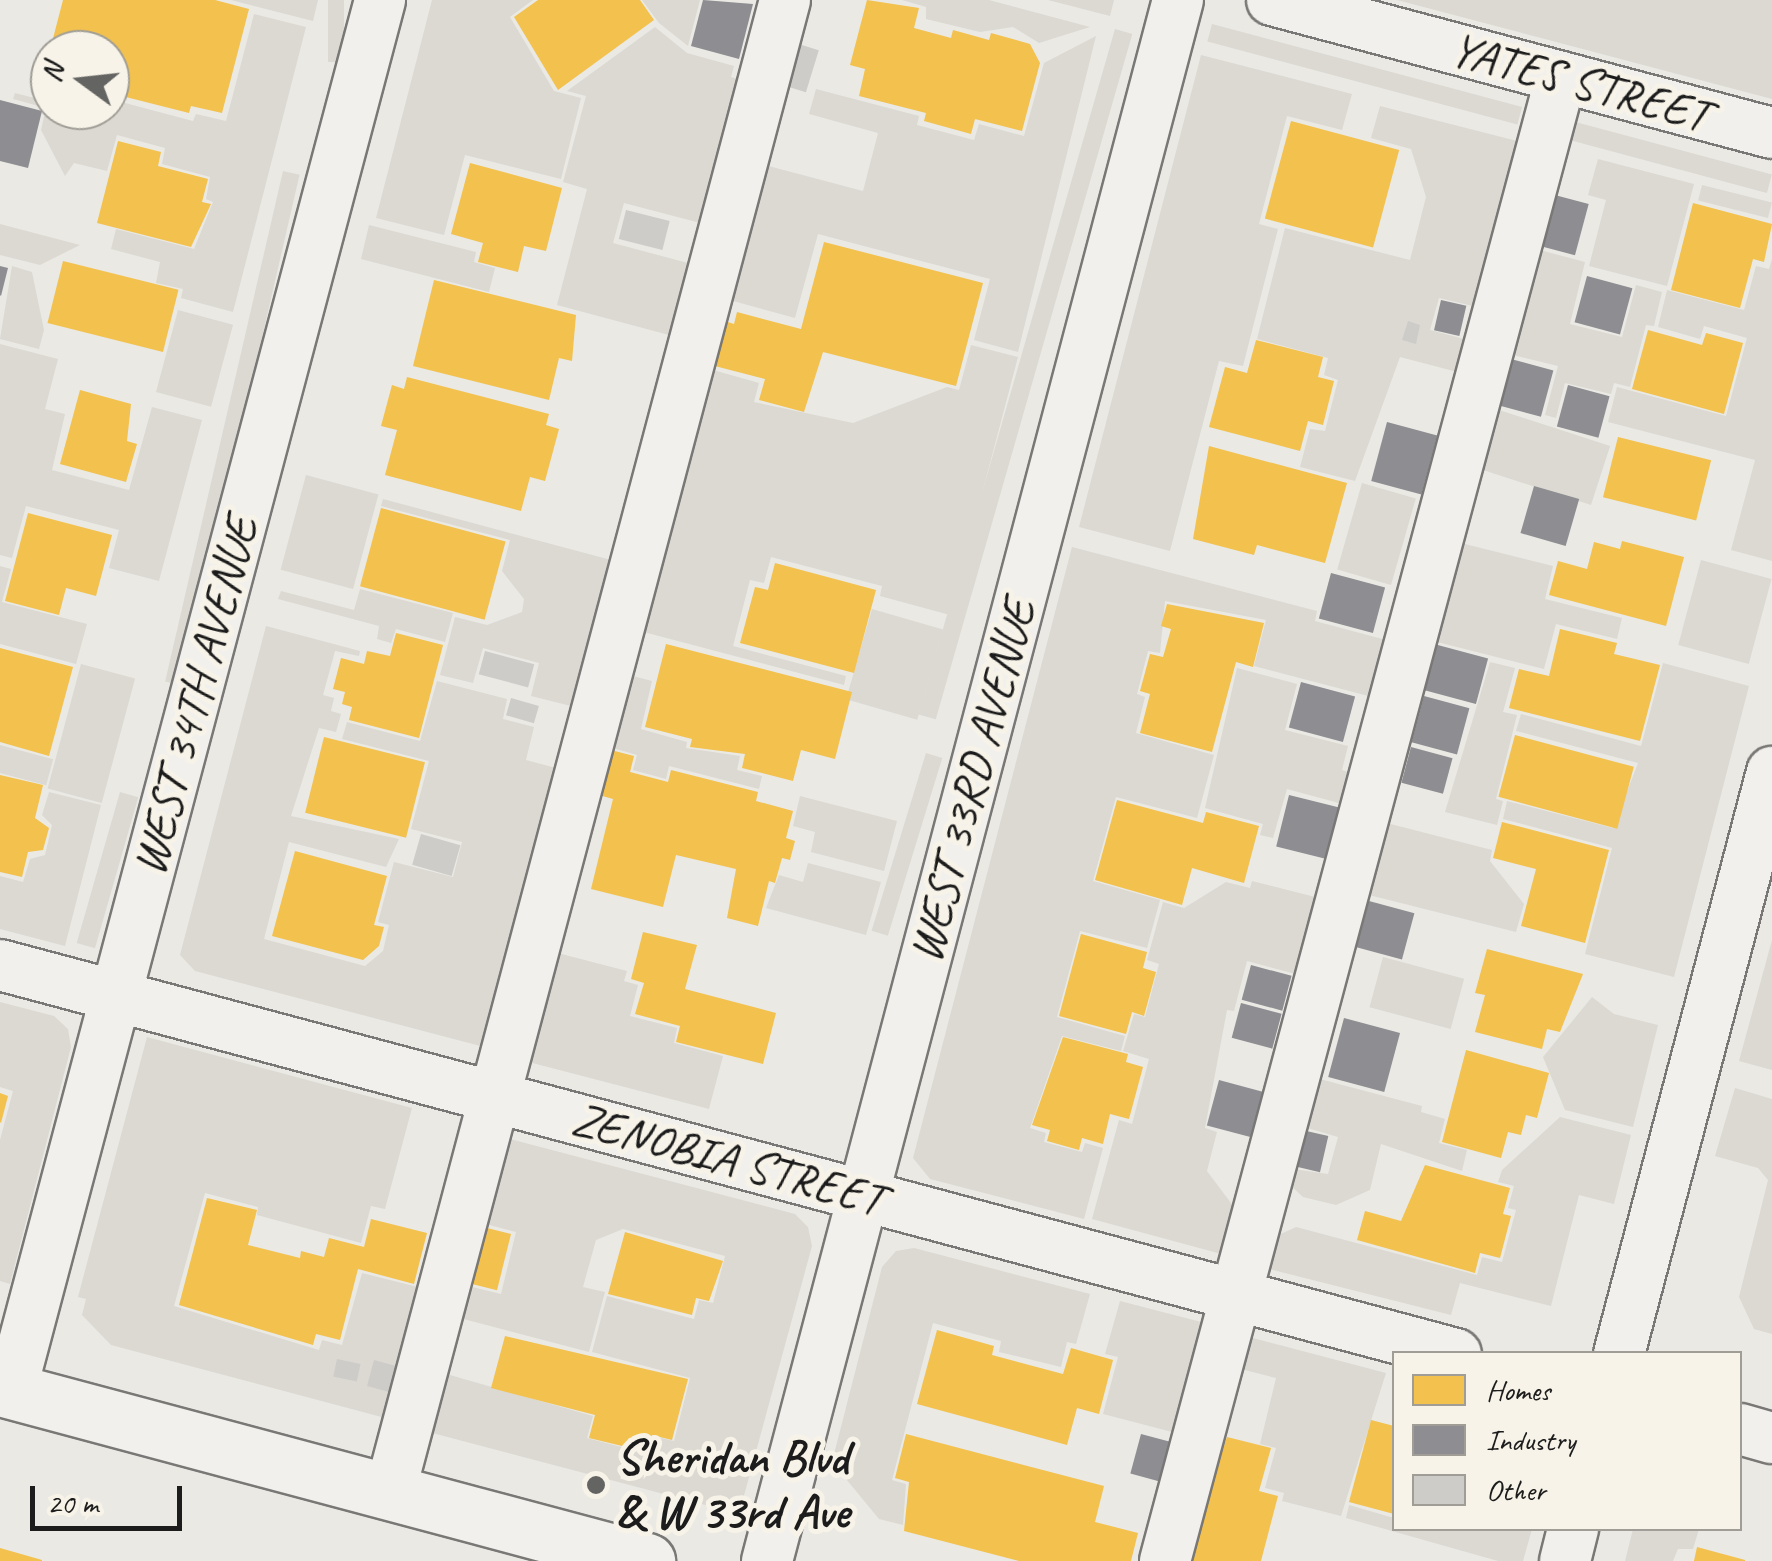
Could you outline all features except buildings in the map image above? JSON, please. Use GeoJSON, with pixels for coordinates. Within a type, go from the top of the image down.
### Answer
{"type":"FeatureCollection","features":[{"type":"Feature","properties":{"kind":"main road"},"geometry":{"type":"LineString","coordinates":[[6,1390],[647,1561]]}},
{"type":"Feature","properties":{"kind":"street","name":"WEST 34TH AVENUE"},"geometry":{"type":"LineString","coordinates":[[6,1390],[116,996],[380,0]]}},
{"type":"Feature","properties":{"kind":"street"},"geometry":{"type":"LineString","coordinates":[[390,1492],[785,0]]}},
{"type":"Feature","properties":{"kind":"street","name":"WEST 33RD AVENUE"},"geometry":{"type":"LineString","coordinates":[[767,1561],[1178,0]]}},
{"type":"Feature","properties":{"kind":"street","name":"YATES STREET"},"geometry":{"type":"LineString","coordinates":[[1272,0],[1772,133]]}},
{"type":"Feature","properties":{"kind":"street"},"geometry":{"type":"LineString","coordinates":[[1165,1561],[1561,77]]}},
{"type":"Feature","properties":{"kind":"street"},"geometry":{"type":"LineString","coordinates":[[1620,1351],[1772,772]]}},
{"type":"Feature","properties":{"kind":"street","name":"ZENOBIA STREET"},"geometry":{"type":"LineString","coordinates":[[0,965],[1445,1351]]}},
{"type":"Feature","properties":{"kind":"street"},"geometry":{"type":"LineString","coordinates":[[1742,1430],[1772,1438]]}},
{"type":"Feature","properties":{"kind":"street"},"geometry":{"type":"LineString","coordinates":[[1564,1561],[1572,1531]]}},
{"type":"Feature","properties":{"kind":"shaded area"},"geometry":{"type":"Polygon","coordinates":[[[231,0],[318,0],[313,21],[231,0]]]}},
{"type":"Feature","properties":{"kind":"shaded area"},"geometry":{"type":"Polygon","coordinates":[[[328,0],[344,0],[344,62],[328,62],[328,0]]]}},
{"type":"Feature","properties":{"kind":"shaded area"},"geometry":{"type":"Polygon","coordinates":[[[432,0],[533,0],[510,17],[554,91],[581,98],[561,179],[465,155],[444,235],[376,218],[432,0]]]}},
{"type":"Feature","properties":{"kind":"shaded area"},"geometry":{"type":"Polygon","coordinates":[[[642,0],[700,0],[688,46],[659,23],[642,0]]]}},
{"type":"Feature","properties":{"kind":"shaded area"},"geometry":{"type":"Polygon","coordinates":[[[902,0],[989,0],[1090,27],[1039,43],[1013,27],[980,32],[926,19],[926,7],[902,0]]]}},
{"type":"Feature","properties":{"kind":"shaded area"},"geometry":{"type":"Polygon","coordinates":[[[1048,0],[1114,0],[1110,16],[1048,0]]]}},
{"type":"Feature","properties":{"kind":"shaded area"},"geometry":{"type":"Polygon","coordinates":[[[1397,0],[1772,0],[1772,99],[1397,0]]]}},
{"type":"Feature","properties":{"kind":"shaded area"},"geometry":{"type":"Polygon","coordinates":[[[254,14],[306,27],[233,312],[181,298],[183,289],[156,283],[160,262],[111,249],[116,229],[194,249],[213,202],[206,199],[210,177],[162,164],[165,148],[117,135],[107,171],[74,163],[65,176],[41,130],[130,130],[130,104],[193,121],[196,114],[226,121],[254,14]]]}},
{"type":"Feature","properties":{"kind":"shaded area"},"geometry":{"type":"Polygon","coordinates":[[[1212,24],[1522,107],[1517,124],[1207,41],[1212,24]]]}},
{"type":"Feature","properties":{"kind":"shaded area"},"geometry":{"type":"Polygon","coordinates":[[[655,27],[687,53],[734,66],[731,77],[741,80],[704,224],[624,203],[613,243],[688,263],[669,335],[557,305],[587,189],[563,182],[586,96],[567,91],[655,27]]]}},
{"type":"Feature","properties":{"kind":"shaded area"},"geometry":{"type":"Polygon","coordinates":[[[1115,29],[1132,34],[936,719],[918,714],[1115,29]]]}},
{"type":"Feature","properties":{"kind":"shaded area"},"geometry":{"type":"Polygon","coordinates":[[[1096,36],[1018,352],[974,340],[990,279],[818,234],[795,318],[726,299],[761,164],[863,191],[878,133],[809,114],[816,89],[919,116],[917,125],[974,140],[979,124],[1024,136],[1044,63],[1096,36]]]}},
{"type":"Feature","properties":{"kind":"shaded area"},"geometry":{"type":"Polygon","coordinates":[[[1201,55],[1352,94],[1342,130],[1287,116],[1259,224],[1278,229],[1243,366],[1219,361],[1170,551],[1079,527],[1201,55]]]}},
{"type":"Feature","properties":{"kind":"shaded area"},"geometry":{"type":"Polygon","coordinates":[[[15,93],[30,97],[30,104],[13,99],[15,93]]]}},
{"type":"Feature","properties":{"kind":"shaded area"},"geometry":{"type":"Polygon","coordinates":[[[1380,106],[1521,142],[1477,307],[1439,298],[1430,330],[1468,340],[1461,373],[1400,357],[1355,481],[1300,467],[1310,429],[1325,431],[1338,380],[1324,375],[1328,358],[1257,339],[1285,228],[1410,260],[1426,197],[1411,149],[1371,138],[1380,106]]]}},
{"type":"Feature","properties":{"kind":"shaded area"},"geometry":{"type":"Polygon","coordinates":[[[1568,120],[1772,175],[1767,193],[1563,138],[1568,120]]]}},
{"type":"Feature","properties":{"kind":"shaded area"},"geometry":{"type":"Polygon","coordinates":[[[1598,159],[1694,184],[1667,286],[1589,266],[1606,200],[1588,195],[1598,159]]]}},
{"type":"Feature","properties":{"kind":"shaded area"},"geometry":{"type":"Polygon","coordinates":[[[283,171],[300,175],[182,685],[165,682],[283,171]]]}},
{"type":"Feature","properties":{"kind":"shaded area"},"geometry":{"type":"Polygon","coordinates":[[[1702,185],[1772,202],[1768,218],[1698,201],[1702,185]]]}},
{"type":"Feature","properties":{"kind":"shaded area"},"geometry":{"type":"Polygon","coordinates":[[[0,224],[80,245],[40,265],[0,255],[0,224]]]}},
{"type":"Feature","properties":{"kind":"shaded area"},"geometry":{"type":"Polygon","coordinates":[[[369,225],[476,252],[474,262],[495,268],[489,292],[361,259],[369,225]]]}},
{"type":"Feature","properties":{"kind":"shaded area"},"geometry":{"type":"Polygon","coordinates":[[[1536,249],[1585,262],[1570,324],[1622,337],[1636,285],[1662,292],[1654,326],[1646,325],[1630,387],[1614,383],[1611,394],[1565,383],[1556,418],[1545,415],[1558,366],[1509,354],[1536,249]]]}},
{"type":"Feature","properties":{"kind":"shaded area"},"geometry":{"type":"Polygon","coordinates":[[[1772,259],[1772,561],[1731,550],[1755,460],[1608,422],[1617,387],[1726,416],[1747,338],[1704,326],[1700,339],[1658,327],[1667,290],[1744,310],[1756,266],[1769,269],[1772,259]]]}},
{"type":"Feature","properties":{"kind":"shaded area"},"geometry":{"type":"Polygon","coordinates":[[[12,266],[32,272],[44,330],[39,349],[0,339],[12,266]]]}},
{"type":"Feature","properties":{"kind":"shaded area"},"geometry":{"type":"Polygon","coordinates":[[[178,310],[233,325],[211,407],[156,392],[178,310]]]}},
{"type":"Feature","properties":{"kind":"shaded area"},"geometry":{"type":"Polygon","coordinates":[[[0,344],[58,359],[45,409],[65,414],[52,470],[129,490],[152,407],[202,420],[159,581],[109,568],[119,530],[26,506],[12,558],[0,555],[0,344]]]}},
{"type":"Feature","properties":{"kind":"shaded area"},"geometry":{"type":"Polygon","coordinates":[[[971,345],[1018,357],[950,615],[880,596],[882,586],[771,557],[764,583],[750,580],[733,646],[846,676],[844,685],[636,630],[706,368],[759,383],[754,402],[853,423],[947,387],[959,390],[971,345]]]}},
{"type":"Feature","properties":{"kind":"shaded area"},"geometry":{"type":"Polygon","coordinates":[[[1496,409],[1610,446],[1591,505],[1477,468],[1496,409]]]}},
{"type":"Feature","properties":{"kind":"shaded area"},"geometry":{"type":"Polygon","coordinates":[[[306,475],[378,494],[353,589],[281,570],[306,475]]]}},
{"type":"Feature","properties":{"kind":"shaded area"},"geometry":{"type":"Polygon","coordinates":[[[1362,483],[1416,498],[1391,585],[1337,570],[1362,483]]]}},
{"type":"Feature","properties":{"kind":"shaded area"},"geometry":{"type":"Polygon","coordinates":[[[383,499],[615,561],[575,707],[531,696],[539,663],[483,648],[473,683],[440,675],[455,617],[487,625],[522,612],[524,599],[502,571],[510,540],[381,506],[383,499]]]}},
{"type":"Feature","properties":{"kind":"shaded area"},"geometry":{"type":"Polygon","coordinates":[[[1457,542],[1553,566],[1545,599],[1622,618],[1617,639],[1556,624],[1544,669],[1433,641],[1457,542]]]}},
{"type":"Feature","properties":{"kind":"shaded area"},"geometry":{"type":"Polygon","coordinates":[[[1072,547],[1317,611],[1315,621],[1390,641],[1376,698],[1254,666],[1266,620],[1165,601],[1160,653],[1148,651],[1137,694],[1145,697],[1136,733],[1214,755],[1197,818],[1116,797],[1093,881],[1160,900],[1147,948],[1080,931],[1057,1017],[1125,1036],[1121,1051],[1062,1036],[1030,1128],[1046,1133],[1044,1142],[1082,1152],[1085,1143],[1103,1148],[1084,1219],[930,1179],[913,1158],[1072,547]]]}},
{"type":"Feature","properties":{"kind":"shaded area"},"geometry":{"type":"Polygon","coordinates":[[[1701,560],[1772,579],[1749,664],[1678,645],[1701,560]]]}},
{"type":"Feature","properties":{"kind":"shaded area"},"geometry":{"type":"Polygon","coordinates":[[[0,566],[11,569],[2,602],[87,624],[76,664],[0,644],[0,566]]]}},
{"type":"Feature","properties":{"kind":"shaded area"},"geometry":{"type":"Polygon","coordinates":[[[360,589],[453,613],[445,642],[396,629],[391,643],[377,639],[379,626],[278,599],[281,591],[354,610],[360,589]]]}},
{"type":"Feature","properties":{"kind":"shaded area"},"geometry":{"type":"Polygon","coordinates":[[[872,609],[943,629],[917,720],[846,699],[872,609]]]}},
{"type":"Feature","properties":{"kind":"shaded area"},"geometry":{"type":"Polygon","coordinates":[[[266,626],[360,651],[359,656],[335,651],[323,695],[334,698],[331,711],[341,714],[336,732],[319,728],[291,816],[399,839],[386,867],[289,842],[264,939],[365,966],[383,951],[389,925],[378,922],[394,862],[453,877],[462,842],[411,829],[429,761],[342,739],[347,722],[420,741],[437,681],[507,699],[503,719],[534,727],[526,760],[560,769],[488,1048],[195,971],[180,955],[266,626]]]}},
{"type":"Feature","properties":{"kind":"shaded area"},"geometry":{"type":"Polygon","coordinates":[[[1490,662],[1515,668],[1503,712],[1517,715],[1496,799],[1503,801],[1497,825],[1445,812],[1490,662]]]}},
{"type":"Feature","properties":{"kind":"shaded area"},"geometry":{"type":"Polygon","coordinates":[[[1663,663],[1749,686],[1674,977],[1585,954],[1612,848],[1503,819],[1507,801],[1613,828],[1638,763],[1516,731],[1521,714],[1641,746],[1663,663]]]}},
{"type":"Feature","properties":{"kind":"shaded area"},"geometry":{"type":"Polygon","coordinates":[[[81,664],[135,678],[102,803],[48,789],[81,664]]]}},
{"type":"Feature","properties":{"kind":"shaded area"},"geometry":{"type":"Polygon","coordinates":[[[1237,668],[1297,684],[1285,730],[1348,746],[1342,770],[1354,774],[1346,805],[1287,789],[1273,838],[1260,835],[1263,824],[1205,808],[1237,668]]]}},
{"type":"Feature","properties":{"kind":"shaded area"},"geometry":{"type":"Polygon","coordinates":[[[625,674],[652,681],[641,729],[687,742],[686,748],[740,756],[737,770],[762,776],[759,789],[669,766],[666,779],[633,770],[637,755],[606,746],[625,674]]]}},
{"type":"Feature","properties":{"kind":"shaded area"},"geometry":{"type":"Polygon","coordinates":[[[0,745],[53,759],[46,785],[0,773],[0,745]]]}},
{"type":"Feature","properties":{"kind":"shaded area"},"geometry":{"type":"Polygon","coordinates":[[[926,753],[942,758],[888,936],[872,931],[926,753]]]}},
{"type":"Feature","properties":{"kind":"shaded area"},"geometry":{"type":"Polygon","coordinates":[[[49,792],[101,805],[65,946],[0,929],[0,876],[23,882],[30,859],[45,855],[52,825],[42,815],[49,792]]]}},
{"type":"Feature","properties":{"kind":"shaded area"},"geometry":{"type":"Polygon","coordinates":[[[120,792],[138,797],[95,948],[77,943],[120,792]]]}},
{"type":"Feature","properties":{"kind":"shaded area"},"geometry":{"type":"Polygon","coordinates":[[[800,796],[897,821],[884,871],[811,852],[815,832],[793,826],[800,796]]]}},
{"type":"Feature","properties":{"kind":"shaded area"},"geometry":{"type":"Polygon","coordinates":[[[1379,821],[1492,850],[1490,861],[1524,904],[1516,932],[1361,893],[1379,821]]]}},
{"type":"Feature","properties":{"kind":"shaded area"},"geometry":{"type":"Polygon","coordinates":[[[808,863],[881,882],[866,935],[766,908],[779,875],[803,882],[808,863]]]}},
{"type":"Feature","properties":{"kind":"shaded area"},"geometry":{"type":"Polygon","coordinates":[[[1252,881],[1323,899],[1303,976],[1247,961],[1234,1011],[1227,1010],[1205,1128],[1217,1132],[1207,1171],[1237,1211],[1225,1255],[1092,1219],[1119,1120],[1132,1124],[1149,1059],[1123,1051],[1134,1014],[1145,1017],[1159,964],[1147,960],[1163,902],[1184,908],[1226,882],[1250,888],[1252,881]]]}},
{"type":"Feature","properties":{"kind":"shaded area"},"geometry":{"type":"Polygon","coordinates":[[[1772,940],[1772,1070],[1739,1061],[1772,940]]]}},
{"type":"Feature","properties":{"kind":"shaded area"},"geometry":{"type":"Polygon","coordinates":[[[550,951],[627,971],[624,981],[638,985],[630,1016],[677,1028],[674,1043],[723,1056],[709,1109],[521,1060],[550,951]]]}},
{"type":"Feature","properties":{"kind":"shaded area"},"geometry":{"type":"Polygon","coordinates":[[[1383,957],[1464,979],[1451,1029],[1370,1007],[1383,957]]]}},
{"type":"Feature","properties":{"kind":"shaded area"},"geometry":{"type":"Polygon","coordinates":[[[1592,997],[1614,1014],[1658,1025],[1633,1127],[1565,1110],[1543,1057],[1592,997]]]}},
{"type":"Feature","properties":{"kind":"shaded area"},"geometry":{"type":"Polygon","coordinates":[[[0,1002],[54,1016],[68,1029],[71,1047],[10,1284],[0,1281],[0,1140],[13,1091],[0,1087],[0,1002]]]}},
{"type":"Feature","properties":{"kind":"shaded area"},"geometry":{"type":"Polygon","coordinates":[[[147,1037],[412,1108],[385,1209],[371,1206],[361,1243],[257,1215],[258,1207],[205,1193],[174,1306],[319,1350],[322,1340],[342,1345],[362,1273],[418,1287],[430,1243],[435,1244],[389,1419],[111,1345],[82,1315],[86,1299],[78,1297],[147,1037]]]}},
{"type":"Feature","properties":{"kind":"shaded area"},"geometry":{"type":"Polygon","coordinates":[[[1316,1078],[1422,1106],[1421,1112],[1445,1119],[1439,1143],[1467,1150],[1462,1171],[1381,1144],[1370,1190],[1336,1205],[1303,1197],[1289,1184],[1293,1169],[1328,1174],[1338,1137],[1304,1127],[1316,1078]]]}},
{"type":"Feature","properties":{"kind":"shaded area"},"geometry":{"type":"Polygon","coordinates":[[[1735,1088],[1772,1099],[1772,1334],[1754,1329],[1739,1297],[1768,1180],[1758,1168],[1715,1156],[1735,1088]]]}},
{"type":"Feature","properties":{"kind":"shaded area"},"geometry":{"type":"Polygon","coordinates":[[[1560,1117],[1631,1135],[1614,1204],[1579,1195],[1551,1306],[1460,1283],[1451,1315],[1265,1268],[1272,1238],[1296,1227],[1477,1275],[1482,1257],[1502,1262],[1516,1210],[1508,1208],[1514,1186],[1498,1182],[1502,1170],[1560,1117]]]}},
{"type":"Feature","properties":{"kind":"shaded area"},"geometry":{"type":"Polygon","coordinates":[[[510,1139],[795,1214],[808,1227],[812,1246],[742,1503],[732,1512],[421,1430],[436,1371],[593,1416],[587,1438],[648,1454],[653,1436],[674,1441],[690,1378],[592,1352],[607,1296],[694,1319],[699,1300],[713,1303],[725,1256],[623,1229],[596,1240],[583,1287],[605,1292],[589,1352],[456,1317],[464,1285],[501,1294],[516,1232],[482,1223],[510,1139]]]}},
{"type":"Feature","properties":{"kind":"shaded area"},"geometry":{"type":"Polygon","coordinates":[[[914,1248],[1090,1294],[1076,1344],[1067,1342],[1061,1367],[999,1352],[1001,1341],[933,1323],[892,1480],[906,1484],[903,1525],[879,1519],[832,1462],[882,1267],[896,1251],[914,1248]]]}},
{"type":"Feature","properties":{"kind":"shaded area"},"geometry":{"type":"Polygon","coordinates":[[[1120,1301],[1209,1324],[1180,1434],[1103,1414],[1118,1357],[1105,1354],[1120,1301]]]}},
{"type":"Feature","properties":{"kind":"shaded area"},"geometry":{"type":"Polygon","coordinates":[[[1245,1336],[1386,1373],[1341,1516],[1282,1501],[1284,1493],[1265,1488],[1276,1448],[1260,1444],[1276,1378],[1237,1368],[1245,1336]]]}},
{"type":"Feature","properties":{"kind":"shaded area"},"geometry":{"type":"Polygon","coordinates":[[[1349,1505],[1392,1517],[1392,1531],[1531,1531],[1523,1561],[1498,1561],[1346,1518],[1349,1505]]]}},
{"type":"Feature","properties":{"kind":"shaded area"},"geometry":{"type":"Polygon","coordinates":[[[1632,1531],[1698,1531],[1693,1549],[1678,1549],[1673,1561],[1625,1561],[1632,1531]]]}},
{"type":"Feature","properties":{"kind":"place","name":"Sheridan Blvd & W 33rd Ave"},"geometry":{"type":"Point","coordinates":[596,1485]}}]}
